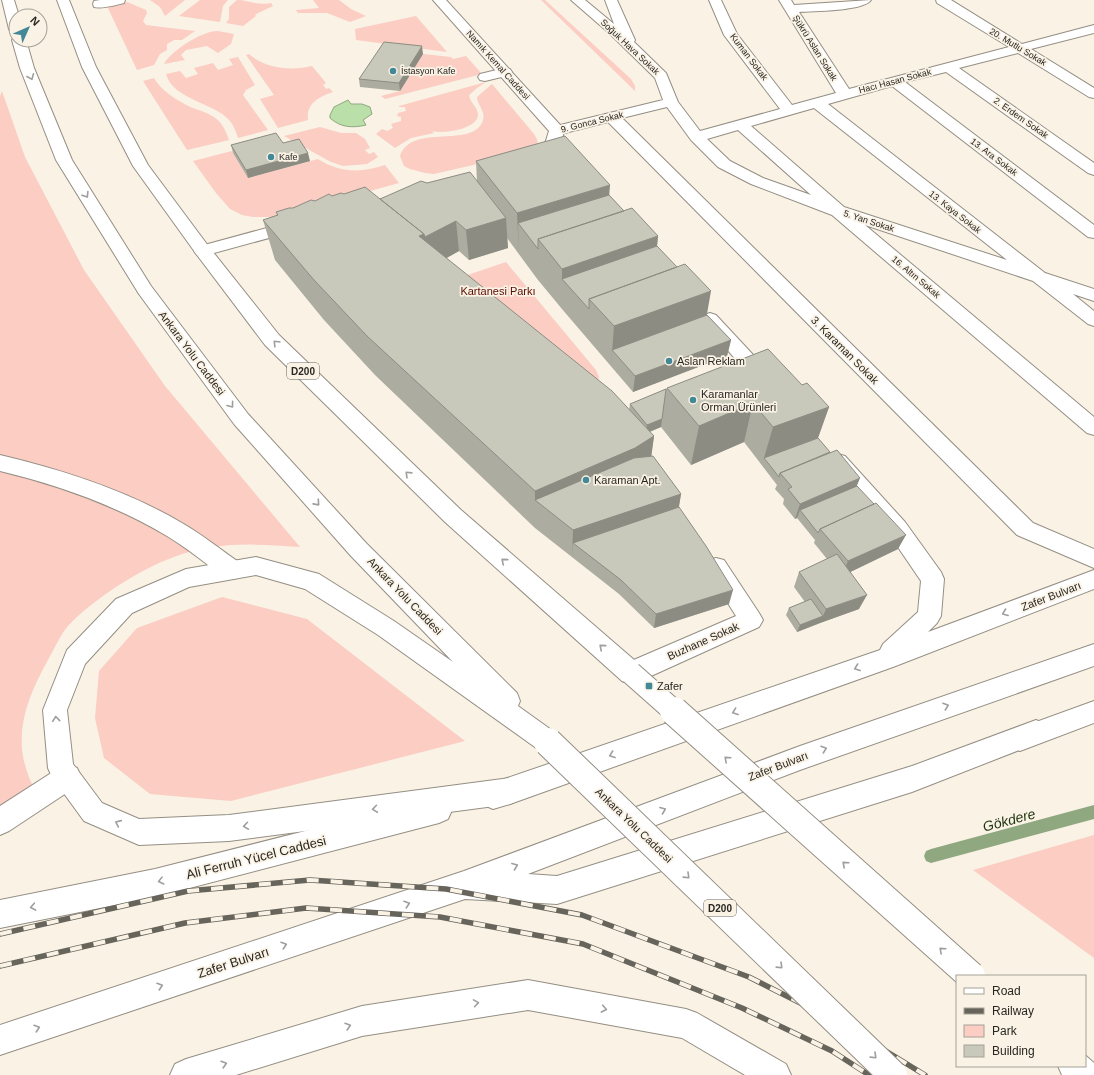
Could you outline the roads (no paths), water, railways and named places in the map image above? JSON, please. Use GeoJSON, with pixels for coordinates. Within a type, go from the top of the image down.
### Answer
{"type":"FeatureCollection","features":[{"type":"Feature","properties":{"kind":"main road","name":"D200"},"geometry":{"type":"LineString","coordinates":[[63,0],[89,67],[141,166],[203,251],[272,340],[354,422],[453,516],[970,975]]}},
{"type":"Feature","properties":{"kind":"main road"},"geometry":{"type":"LineString","coordinates":[[99,4],[119,0]]}},
{"type":"Feature","properties":{"kind":"main road","name":"Namık Kemal Caddesi"},"geometry":{"type":"LineString","coordinates":[[439,0],[505,72],[553,148]]}},
{"type":"Feature","properties":{"kind":"main road","name":"Soğuk Hava Sokak"},"geometry":{"type":"LineString","coordinates":[[577,0],[614,30],[661,76],[671,102]]}},
{"type":"Feature","properties":{"kind":"main road"},"geometry":{"type":"LineString","coordinates":[[611,0],[631,47]]}},
{"type":"Feature","properties":{"kind":"main road","name":"Kuman Sokak"},"geometry":{"type":"LineString","coordinates":[[715,0],[731,35],[789,111]]}},
{"type":"Feature","properties":{"kind":"main road"},"geometry":{"type":"LineString","coordinates":[[788,4],[853,4],[865,0]]}},
{"type":"Feature","properties":{"kind":"main road","name":"20. Mutlu Sokak"},"geometry":{"type":"LineString","coordinates":[[942,0],[1092,91]]}},
{"type":"Feature","properties":{"kind":"main road","name":"Şükrü Aslan Sokak"},"geometry":{"type":"LineString","coordinates":[[788,4],[845,95]]}},
{"type":"Feature","properties":{"kind":"main road","name":"Hacı Hasan Sokak"},"geometry":{"type":"LineString","coordinates":[[696,137],[894,81],[1094,29]]}},
{"type":"Feature","properties":{"kind":"main road","name":"Ankara Yolu Caddesi"},"geometry":{"type":"LineString","coordinates":[[21,48],[27,68],[64,160],[145,290],[237,413],[359,550],[548,742],[893,1075]]}},
{"type":"Feature","properties":{"kind":"main road","name":"2. Erdem Sokak"},"geometry":{"type":"LineString","coordinates":[[948,67],[1094,170]]}},
{"type":"Feature","properties":{"kind":"main road"},"geometry":{"type":"LineString","coordinates":[[485,77],[505,72]]}},
{"type":"Feature","properties":{"kind":"main road","name":"13. Ara Sokak"},"geometry":{"type":"LineString","coordinates":[[894,81],[1094,233]]}},
{"type":"Feature","properties":{"kind":"main road","name":"9. Gonca Sokak"},"geometry":{"type":"LineString","coordinates":[[553,148],[612,117],[671,102]]}},
{"type":"Feature","properties":{"kind":"main road","name":"5. Yan Sokak"},"geometry":{"type":"LineString","coordinates":[[671,102],[696,137],[724,164],[757,181],[838,211],[1094,295]]}},
{"type":"Feature","properties":{"kind":"main road","name":"13. Kaya Sokak"},"geometry":{"type":"LineString","coordinates":[[817,103],[1094,320]]}},
{"type":"Feature","properties":{"kind":"main road","name":"3. Karaman Sokak"},"geometry":{"type":"LineString","coordinates":[[612,117],[1024,529],[1094,559]]}},
{"type":"Feature","properties":{"kind":"main road","name":"16. Altın Sokak"},"geometry":{"type":"LineString","coordinates":[[740,124],[838,211],[1094,428]]}},
{"type":"Feature","properties":{"kind":"main road"},"geometry":{"type":"LineString","coordinates":[[203,251],[308,222]]}},
{"type":"Feature","properties":{"kind":"main road"},"geometry":{"type":"LineString","coordinates":[[700,308],[779,395]]}},
{"type":"Feature","properties":{"kind":"main road"},"geometry":{"type":"LineString","coordinates":[[726,369],[748,360]]}},
{"type":"Feature","properties":{"kind":"main road"},"geometry":{"type":"LineString","coordinates":[[825,447],[897,528],[933,579],[929,616],[884,659]]}},
{"type":"Feature","properties":{"kind":"main road"},"geometry":{"type":"LineString","coordinates":[[0,462],[76,484],[138,510],[169,526],[232,570]]}},
{"type":"Feature","properties":{"kind":"main road","name":"Buzhane Sokak"},"geometry":{"type":"LineString","coordinates":[[631,673],[751,620],[708,553]]}},
{"type":"Feature","properties":{"kind":"main road"},"geometry":{"type":"LineString","coordinates":[[510,791],[229,828],[139,832],[93,812],[61,768],[55,710],[76,658],[124,606],[186,578],[256,566],[311,581],[386,628],[548,742]]}},
{"type":"Feature","properties":{"kind":"main road","name":"Zafer Bulvarı"},"geometry":{"type":"LineString","coordinates":[[510,791],[884,659],[1094,579]]}},
{"type":"Feature","properties":{"kind":"main road","name":"Zafer Bulvarı"},"geometry":{"type":"LineString","coordinates":[[0,1040],[466,884],[800,758],[1094,655]]}},
{"type":"Feature","properties":{"kind":"main road","name":"Zafer Bulvarı"},"geometry":{"type":"LineString","coordinates":[[466,884],[557,890],[912,779],[1020,739],[1094,706]]}},
{"type":"Feature","properties":{"kind":"main road"},"geometry":{"type":"LineString","coordinates":[[1020,739],[1094,712]]}},
{"type":"Feature","properties":{"kind":"main road"},"geometry":{"type":"LineString","coordinates":[[0,822],[68,777]]}},
{"type":"Feature","properties":{"kind":"main road","name":"Ali Ferruh Yücel Caddesi"},"geometry":{"type":"LineString","coordinates":[[0,914],[156,883],[510,791]]}},
{"type":"Feature","properties":{"kind":"main road"},"geometry":{"type":"LineString","coordinates":[[186,1075],[362,1021],[528,995],[686,1024],[775,1075]]}},
{"type":"Feature","properties":{"kind":"main road"},"geometry":{"type":"LineString","coordinates":[[1075,1067],[1084,1075]]}},
{"type":"Feature","properties":{"kind":"waterway","name":"Gökdere"},"geometry":{"type":"LineString","coordinates":[[931,856],[1094,812]]}},
{"type":"Feature","properties":{"kind":"railway"},"geometry":{"type":"LineString","coordinates":[[0,934],[188,891],[310,880],[446,889],[582,915],[749,977],[840,1023],[925,1075]]}},
{"type":"Feature","properties":{"kind":"railway"},"geometry":{"type":"LineString","coordinates":[[0,966],[185,923],[306,908],[440,917],[583,944],[742,1008],[832,1051],[869,1075]]}},
{"type":"Feature","properties":{"kind":"place","name":"İstasyon Kafe"},"geometry":{"type":"Point","coordinates":[393,71]}},
{"type":"Feature","properties":{"kind":"place","name":"Kafe"},"geometry":{"type":"Point","coordinates":[271,157]}},
{"type":"Feature","properties":{"kind":"place","name":"Aslan Reklam"},"geometry":{"type":"Point","coordinates":[669,361]}},
{"type":"Feature","properties":{"kind":"place","name":"Karamanlar Orman Ürünleri"},"geometry":{"type":"Point","coordinates":[693,400]}},
{"type":"Feature","properties":{"kind":"place","name":"Karaman Apt."},"geometry":{"type":"Point","coordinates":[586,480]}},
{"type":"Feature","properties":{"kind":"place","name":"Zafer"},"geometry":{"type":"Point","coordinates":[649,686]}},
{"type":"Feature","properties":{"kind":"park label","name":"Kartanesi Parkı"},"geometry":{"type":"Point","coordinates":[498,291]}}]}
